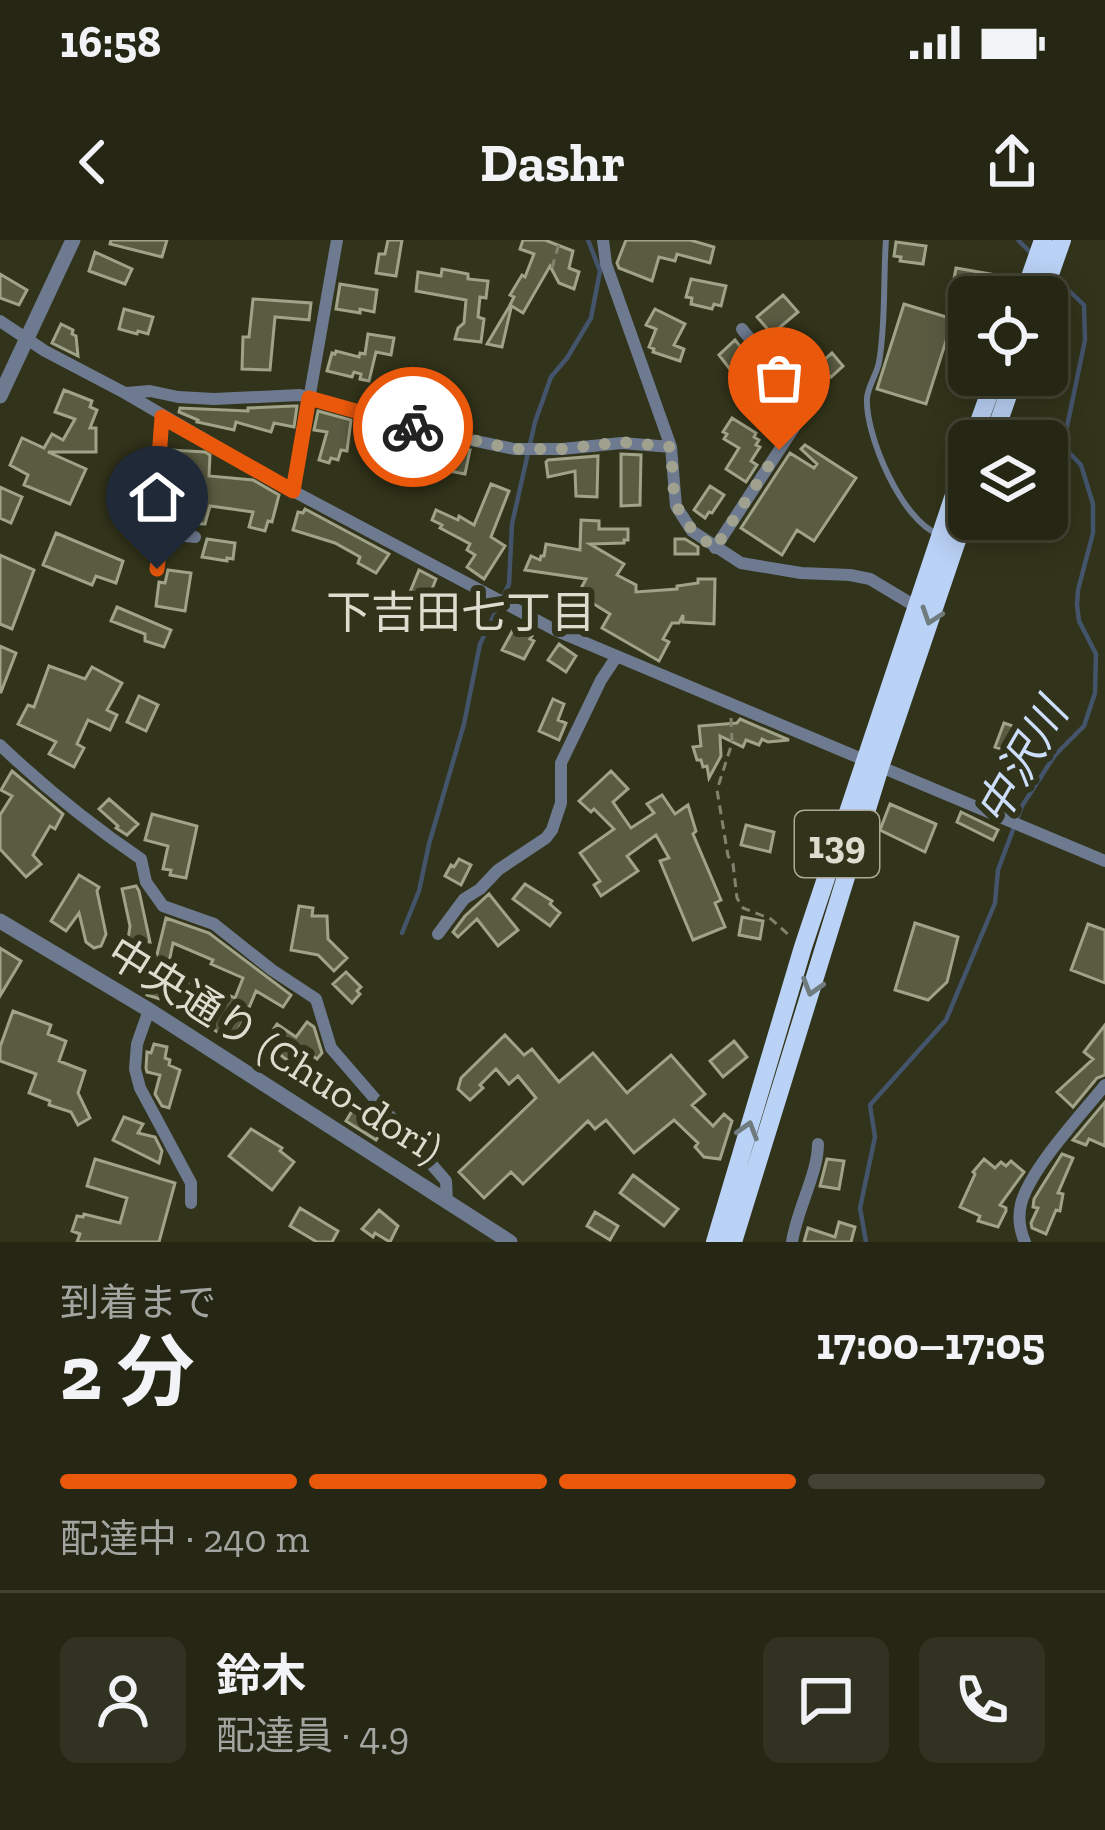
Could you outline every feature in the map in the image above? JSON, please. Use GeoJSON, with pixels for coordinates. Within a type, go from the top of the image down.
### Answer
{"type":"FeatureCollection","features":[{"type":"Feature","properties":{"kind":"highway"},"geometry":{"type":"LineString","coordinates":[[1030,276],[1042,240]]}},
{"type":"Feature","properties":{"kind":"highway","name":"139"},"geometry":{"type":"LineString","coordinates":[[733,1242],[915,607],[948,509]]}},
{"type":"Feature","properties":{"kind":"highway","name":"139"},"geometry":{"type":"LineString","coordinates":[[715,1242],[803,947],[956,540]]}},
{"type":"Feature","properties":{"kind":"street"},"geometry":{"type":"LineString","coordinates":[[0,396],[73,240]]}},
{"type":"Feature","properties":{"kind":"street"},"geometry":{"type":"LineString","coordinates":[[293,491],[338,240]]}},
{"type":"Feature","properties":{"kind":"street"},"geometry":{"type":"LineString","coordinates":[[603,240],[606,264],[671,447],[676,506],[692,531],[741,562],[869,579],[915,607]]}},
{"type":"Feature","properties":{"kind":"street"},"geometry":{"type":"LineString","coordinates":[[0,321],[293,491],[556,631],[1105,860]]}},
{"type":"Feature","properties":{"kind":"street"},"geometry":{"type":"LineString","coordinates":[[715,548],[801,417],[789,389],[742,328]]}},
{"type":"Feature","properties":{"kind":"street"},"geometry":{"type":"LineString","coordinates":[[125,393],[151,391],[199,399],[281,394],[309,398],[514,449],[622,442],[671,447]]}},
{"type":"Feature","properties":{"kind":"street"},"geometry":{"type":"LineString","coordinates":[[157,569],[160,545],[155,512],[162,417]]}},
{"type":"Feature","properties":{"kind":"street"},"geometry":{"type":"LineString","coordinates":[[158,532],[195,537]]}},
{"type":"Feature","properties":{"kind":"street"},"geometry":{"type":"LineString","coordinates":[[438,934],[464,899],[552,830],[561,802],[561,764],[617,656]]}},
{"type":"Feature","properties":{"kind":"street"},"geometry":{"type":"LineString","coordinates":[[0,745],[37,781],[141,859],[146,882],[163,906],[214,924],[316,999],[331,1048],[446,1181],[447,1201]]}},
{"type":"Feature","properties":{"kind":"street","name":"中央通り (Chuo-dori)"},"geometry":{"type":"LineString","coordinates":[[0,921],[149,1010],[510,1242]]}},
{"type":"Feature","properties":{"kind":"street"},"geometry":{"type":"LineString","coordinates":[[149,1010],[137,1044],[135,1069],[140,1088],[191,1183],[191,1203]]}},
{"type":"Feature","properties":{"kind":"street"},"geometry":{"type":"LineString","coordinates":[[1025,1242],[1020,1231],[1022,1203],[1040,1168],[1105,1085]]}},
{"type":"Feature","properties":{"kind":"street"},"geometry":{"type":"LineString","coordinates":[[792,1242],[795,1220],[818,1160],[818,1144]]}},
{"type":"Feature","properties":{"kind":"lane"},"geometry":{"type":"LineString","coordinates":[[886,240],[878,366],[867,398],[872,436],[900,496],[925,529],[939,534]]}},
{"type":"Feature","properties":{"kind":"path"},"geometry":{"type":"LineString","coordinates":[[552,268],[560,240]]}},
{"type":"Feature","properties":{"kind":"path"},"geometry":{"type":"LineString","coordinates":[[729,704],[732,742],[717,796],[736,898],[743,908],[771,920],[803,947]]}},
{"type":"Feature","properties":{"kind":"building"},"geometry":{"type":"Polygon","coordinates":[[[111,240],[167,240],[162,257],[110,244],[111,240]]]}},
{"type":"Feature","properties":{"kind":"building"},"geometry":{"type":"Polygon","coordinates":[[[388,240],[402,240],[396,276],[376,273],[379,254],[385,254],[388,240]]]}},
{"type":"Feature","properties":{"kind":"building"},"geometry":{"type":"Polygon","coordinates":[[[523,240],[545,240],[573,251],[569,268],[579,272],[574,289],[559,283],[550,266],[523,313],[510,305],[514,297],[510,295],[525,277],[534,254],[520,249],[523,240]]]}},
{"type":"Feature","properties":{"kind":"building"},"geometry":{"type":"Polygon","coordinates":[[[626,240],[690,240],[714,247],[710,263],[677,254],[675,261],[659,257],[652,281],[619,268],[626,240]]]}},
{"type":"Feature","properties":{"kind":"building"},"geometry":{"type":"Polygon","coordinates":[[[896,242],[926,246],[923,264],[900,261],[901,257],[894,256],[896,242]]]}},
{"type":"Feature","properties":{"kind":"building"},"geometry":{"type":"Polygon","coordinates":[[[95,252],[132,269],[125,284],[89,271],[95,252]]]}},
{"type":"Feature","properties":{"kind":"building"},"geometry":{"type":"Polygon","coordinates":[[[956,268],[996,275],[996,276],[954,276],[956,268]]]}},
{"type":"Feature","properties":{"kind":"building"},"geometry":{"type":"Polygon","coordinates":[[[442,269],[488,281],[486,298],[480,297],[481,342],[455,339],[464,323],[466,300],[416,291],[418,272],[441,276],[442,269]]]}},
{"type":"Feature","properties":{"kind":"building"},"geometry":{"type":"Polygon","coordinates":[[[0,274],[27,290],[19,305],[0,298],[0,274]]]}},
{"type":"Feature","properties":{"kind":"building"},"geometry":{"type":"Polygon","coordinates":[[[691,279],[726,286],[721,306],[691,304],[692,298],[686,297],[691,279]]]}},
{"type":"Feature","properties":{"kind":"building"},"geometry":{"type":"Polygon","coordinates":[[[340,284],[377,290],[374,312],[336,309],[340,284]]]}},
{"type":"Feature","properties":{"kind":"building"},"geometry":{"type":"Polygon","coordinates":[[[783,295],[798,312],[772,334],[757,317],[783,295]]]}},
{"type":"Feature","properties":{"kind":"building"},"geometry":{"type":"Polygon","coordinates":[[[253,299],[311,303],[309,320],[275,317],[270,370],[242,369],[243,337],[249,337],[253,299]]]}},
{"type":"Feature","properties":{"kind":"building"},"geometry":{"type":"Polygon","coordinates":[[[904,304],[948,317],[948,335],[926,404],[877,389],[904,304]]]}},
{"type":"Feature","properties":{"kind":"building"},"geometry":{"type":"Polygon","coordinates":[[[509,307],[502,347],[487,344],[509,307]]]}},
{"type":"Feature","properties":{"kind":"building"},"geometry":{"type":"Polygon","coordinates":[[[124,309],[153,317],[148,334],[119,329],[124,309]]]}},
{"type":"Feature","properties":{"kind":"building"},"geometry":{"type":"Polygon","coordinates":[[[655,309],[685,324],[674,345],[684,349],[680,361],[649,347],[656,329],[646,325],[655,309]]]}},
{"type":"Feature","properties":{"kind":"building"},"geometry":{"type":"Polygon","coordinates":[[[61,324],[73,330],[78,356],[52,343],[61,324]]]}},
{"type":"Feature","properties":{"kind":"building"},"geometry":{"type":"Polygon","coordinates":[[[368,334],[394,338],[391,355],[376,352],[369,381],[354,372],[352,377],[327,371],[336,351],[359,357],[365,354],[368,334]]]}},
{"type":"Feature","properties":{"kind":"building"},"geometry":{"type":"Polygon","coordinates":[[[735,340],[744,351],[739,355],[742,359],[729,368],[719,355],[735,340]]]}},
{"type":"Feature","properties":{"kind":"building"},"geometry":{"type":"Polygon","coordinates":[[[832,353],[843,366],[808,396],[798,383],[832,353]]]}},
{"type":"Feature","properties":{"kind":"building"},"geometry":{"type":"Polygon","coordinates":[[[772,383],[789,415],[779,425],[753,402],[772,383]]]}},
{"type":"Feature","properties":{"kind":"building"},"geometry":{"type":"Polygon","coordinates":[[[64,390],[92,401],[90,407],[97,410],[90,428],[96,428],[96,452],[48,452],[86,469],[70,504],[24,485],[28,475],[10,465],[22,438],[44,448],[52,434],[63,440],[75,419],[55,412],[64,390]]]}},
{"type":"Feature","properties":{"kind":"building"},"geometry":{"type":"Polygon","coordinates":[[[297,406],[294,427],[274,423],[271,432],[236,422],[234,430],[197,422],[179,412],[180,408],[248,411],[297,406]]]}},
{"type":"Feature","properties":{"kind":"building"},"geometry":{"type":"Polygon","coordinates":[[[318,411],[351,420],[347,451],[341,450],[338,460],[331,458],[329,463],[319,460],[327,432],[314,430],[318,411]]]}},
{"type":"Feature","properties":{"kind":"building"},"geometry":{"type":"Polygon","coordinates":[[[732,418],[759,440],[751,461],[757,465],[746,482],[726,469],[739,448],[724,439],[732,418]]]}},
{"type":"Feature","properties":{"kind":"building"},"geometry":{"type":"Polygon","coordinates":[[[428,442],[470,450],[465,474],[425,460],[428,442]]]}},
{"type":"Feature","properties":{"kind":"building"},"geometry":{"type":"Polygon","coordinates":[[[805,445],[856,478],[814,541],[797,530],[782,555],[741,528],[790,453],[814,468],[817,464],[801,449],[805,445]]]}},
{"type":"Feature","properties":{"kind":"building"},"geometry":{"type":"Polygon","coordinates":[[[170,450],[205,452],[210,455],[209,476],[253,480],[279,495],[272,522],[268,521],[265,531],[249,527],[253,512],[210,506],[205,524],[167,523],[170,450]]]}},
{"type":"Feature","properties":{"kind":"building"},"geometry":{"type":"Polygon","coordinates":[[[621,454],[641,455],[640,505],[621,506],[621,454]]]}},
{"type":"Feature","properties":{"kind":"building"},"geometry":{"type":"Polygon","coordinates":[[[598,456],[597,497],[576,496],[575,471],[548,477],[548,460],[598,456]]]}},
{"type":"Feature","properties":{"kind":"building"},"geometry":{"type":"Polygon","coordinates":[[[491,484],[509,491],[491,537],[505,546],[484,579],[467,567],[475,555],[467,550],[470,544],[432,520],[436,510],[474,525],[491,484]]]}},
{"type":"Feature","properties":{"kind":"building"},"geometry":{"type":"Polygon","coordinates":[[[710,486],[724,495],[705,518],[694,510],[710,486]]]}},
{"type":"Feature","properties":{"kind":"building"},"geometry":{"type":"Polygon","coordinates":[[[0,487],[22,497],[11,523],[0,518],[0,487]]]}},
{"type":"Feature","properties":{"kind":"building"},"geometry":{"type":"Polygon","coordinates":[[[305,509],[389,554],[376,573],[335,543],[293,530],[298,512],[305,509]]]}},
{"type":"Feature","properties":{"kind":"building"},"geometry":{"type":"Polygon","coordinates":[[[581,520],[599,521],[599,529],[628,529],[624,543],[590,544],[624,564],[617,575],[636,585],[636,592],[677,589],[698,583],[698,579],[715,579],[714,624],[683,622],[683,615],[663,639],[669,642],[659,661],[602,628],[610,614],[589,601],[575,627],[563,622],[586,579],[525,570],[531,556],[540,560],[544,556],[546,544],[580,550],[581,520]]]}},
{"type":"Feature","properties":{"kind":"building"},"geometry":{"type":"Polygon","coordinates":[[[56,533],[123,561],[116,583],[96,576],[92,585],[43,565],[56,533]]]}},
{"type":"Feature","properties":{"kind":"building"},"geometry":{"type":"Polygon","coordinates":[[[207,539],[235,543],[233,559],[202,557],[207,539]]]}},
{"type":"Feature","properties":{"kind":"building"},"geometry":{"type":"Polygon","coordinates":[[[675,539],[698,547],[698,554],[675,554],[675,539]]]}},
{"type":"Feature","properties":{"kind":"building"},"geometry":{"type":"Polygon","coordinates":[[[0,555],[34,570],[12,629],[0,624],[0,555]]]}},
{"type":"Feature","properties":{"kind":"building"},"geometry":{"type":"Polygon","coordinates":[[[168,570],[191,573],[185,611],[156,606],[159,582],[165,583],[168,570]]]}},
{"type":"Feature","properties":{"kind":"building"},"geometry":{"type":"Polygon","coordinates":[[[419,570],[436,579],[426,604],[408,597],[419,570]]]}},
{"type":"Feature","properties":{"kind":"building"},"geometry":{"type":"Polygon","coordinates":[[[117,607],[171,630],[164,647],[111,621],[117,607]]]}},
{"type":"Feature","properties":{"kind":"building"},"geometry":{"type":"Polygon","coordinates":[[[519,628],[534,641],[524,659],[502,650],[519,628]]]}},
{"type":"Feature","properties":{"kind":"building"},"geometry":{"type":"Polygon","coordinates":[[[559,644],[576,656],[566,672],[548,660],[559,644]]]}},
{"type":"Feature","properties":{"kind":"building"},"geometry":{"type":"Polygon","coordinates":[[[0,646],[16,653],[1,692],[0,692],[0,646]]]}},
{"type":"Feature","properties":{"kind":"building"},"geometry":{"type":"Polygon","coordinates":[[[49,666],[85,679],[92,667],[122,683],[107,710],[117,715],[110,730],[88,720],[77,744],[84,748],[74,767],[49,754],[56,742],[18,724],[28,705],[34,707],[49,666]]]}},
{"type":"Feature","properties":{"kind":"building"},"geometry":{"type":"Polygon","coordinates":[[[139,696],[158,705],[146,731],[127,722],[139,696]]]}},
{"type":"Feature","properties":{"kind":"building"},"geometry":{"type":"Polygon","coordinates":[[[553,699],[564,704],[558,720],[566,723],[559,740],[539,731],[553,699]]]}},
{"type":"Feature","properties":{"kind":"building"},"geometry":{"type":"Polygon","coordinates":[[[740,719],[789,740],[762,739],[759,745],[746,740],[743,747],[720,736],[721,756],[709,778],[707,766],[697,760],[693,747],[701,746],[699,726],[740,719]]]}},
{"type":"Feature","properties":{"kind":"building"},"geometry":{"type":"Polygon","coordinates":[[[1004,723],[1030,732],[1021,756],[995,747],[1004,723]]]}},
{"type":"Feature","properties":{"kind":"building"},"geometry":{"type":"Polygon","coordinates":[[[12,771],[63,814],[33,855],[41,864],[26,877],[0,849],[0,815],[12,796],[1,790],[12,771]]]}},
{"type":"Feature","properties":{"kind":"building"},"geometry":{"type":"Polygon","coordinates":[[[611,771],[628,789],[613,802],[631,828],[654,813],[647,804],[662,795],[675,814],[688,805],[693,834],[721,900],[715,903],[725,927],[693,940],[660,861],[669,858],[656,835],[627,856],[638,871],[601,896],[594,885],[600,881],[580,853],[614,829],[579,801],[611,771]]]}},
{"type":"Feature","properties":{"kind":"building"},"geometry":{"type":"Polygon","coordinates":[[[109,799],[138,824],[127,835],[99,809],[109,799]]]}},
{"type":"Feature","properties":{"kind":"building"},"geometry":{"type":"Polygon","coordinates":[[[890,804],[936,824],[925,852],[880,830],[890,804]]]}},
{"type":"Feature","properties":{"kind":"building"},"geometry":{"type":"Polygon","coordinates":[[[961,812],[998,830],[993,840],[957,822],[961,812]]]}},
{"type":"Feature","properties":{"kind":"building"},"geometry":{"type":"Polygon","coordinates":[[[152,814],[197,826],[186,878],[163,869],[168,846],[145,840],[152,814]]]}},
{"type":"Feature","properties":{"kind":"building"},"geometry":{"type":"Polygon","coordinates":[[[746,825],[774,832],[770,852],[741,845],[746,825]]]}},
{"type":"Feature","properties":{"kind":"building"},"geometry":{"type":"Polygon","coordinates":[[[459,859],[471,865],[461,885],[445,876],[459,859]]]}},
{"type":"Feature","properties":{"kind":"building"},"geometry":{"type":"Polygon","coordinates":[[[79,875],[99,887],[106,934],[101,946],[94,948],[86,942],[79,913],[66,931],[51,921],[79,875]]]}},
{"type":"Feature","properties":{"kind":"building"},"geometry":{"type":"Polygon","coordinates":[[[525,884],[552,901],[560,913],[550,926],[513,899],[525,884]]]}},
{"type":"Feature","properties":{"kind":"building"},"geometry":{"type":"Polygon","coordinates":[[[136,886],[150,942],[128,940],[130,926],[122,889],[136,886]]]}},
{"type":"Feature","properties":{"kind":"building"},"geometry":{"type":"Polygon","coordinates":[[[489,894],[518,930],[498,946],[477,919],[458,937],[453,932],[489,894]]]}},
{"type":"Feature","properties":{"kind":"building"},"geometry":{"type":"Polygon","coordinates":[[[299,906],[313,908],[312,916],[327,916],[328,939],[347,958],[334,971],[318,955],[291,950],[299,906]]]}},
{"type":"Feature","properties":{"kind":"building"},"geometry":{"type":"Polygon","coordinates":[[[742,917],[763,921],[760,939],[739,935],[742,917]]]}},
{"type":"Feature","properties":{"kind":"building"},"geometry":{"type":"Polygon","coordinates":[[[166,918],[209,933],[291,995],[283,1007],[256,991],[231,1041],[207,1025],[220,1004],[174,985],[170,1002],[147,995],[166,918]],[[173,943],[168,967],[235,998],[243,978],[211,964],[213,960],[173,943]]]}},
{"type":"Feature","properties":{"kind":"building"},"geometry":{"type":"Polygon","coordinates":[[[915,923],[958,937],[947,982],[928,1000],[895,990],[915,923]]]}},
{"type":"Feature","properties":{"kind":"building"},"geometry":{"type":"Polygon","coordinates":[[[1088,924],[1105,930],[1105,983],[1071,970],[1088,924]]]}},
{"type":"Feature","properties":{"kind":"building"},"geometry":{"type":"Polygon","coordinates":[[[0,948],[21,961],[0,996],[0,948]]]}},
{"type":"Feature","properties":{"kind":"building"},"geometry":{"type":"Polygon","coordinates":[[[346,972],[361,987],[352,1003],[333,984],[346,972]]]}},
{"type":"Feature","properties":{"kind":"building"},"geometry":{"type":"Polygon","coordinates":[[[13,1011],[51,1025],[48,1034],[66,1041],[59,1061],[85,1071],[78,1093],[90,1118],[78,1125],[71,1112],[29,1093],[36,1074],[0,1061],[13,1011]]]}},
{"type":"Feature","properties":{"kind":"building"},"geometry":{"type":"Polygon","coordinates":[[[307,1022],[314,1027],[322,1053],[317,1059],[310,1054],[298,1069],[278,1053],[274,1059],[260,1049],[277,1024],[296,1037],[307,1022]]]}},
{"type":"Feature","properties":{"kind":"building"},"geometry":{"type":"Polygon","coordinates":[[[1105,1025],[1105,1075],[1073,1107],[1057,1092],[1093,1059],[1084,1052],[1105,1025]]]}},
{"type":"Feature","properties":{"kind":"building"},"geometry":{"type":"Polygon","coordinates":[[[505,1035],[524,1055],[532,1049],[559,1082],[593,1053],[627,1093],[671,1055],[705,1094],[692,1105],[713,1126],[724,1114],[732,1121],[720,1159],[704,1157],[695,1147],[698,1143],[674,1120],[634,1153],[606,1120],[595,1129],[588,1121],[523,1184],[511,1172],[484,1198],[459,1172],[536,1098],[518,1076],[509,1084],[496,1069],[470,1100],[458,1089],[461,1078],[505,1035]]]}},
{"type":"Feature","properties":{"kind":"building"},"geometry":{"type":"Polygon","coordinates":[[[734,1041],[747,1057],[723,1077],[710,1061],[734,1041]]]}},
{"type":"Feature","properties":{"kind":"building"},"geometry":{"type":"Polygon","coordinates":[[[154,1044],[167,1047],[165,1058],[180,1070],[169,1108],[155,1094],[160,1075],[146,1068],[147,1052],[151,1053],[154,1044]]]}},
{"type":"Feature","properties":{"kind":"building"},"geometry":{"type":"Polygon","coordinates":[[[1105,1102],[1105,1146],[1089,1139],[1086,1145],[1073,1140],[1105,1102]]]}},
{"type":"Feature","properties":{"kind":"building"},"geometry":{"type":"Polygon","coordinates":[[[355,1106],[371,1110],[385,1127],[376,1140],[346,1121],[355,1106]]]}},
{"type":"Feature","properties":{"kind":"building"},"geometry":{"type":"Polygon","coordinates":[[[124,1117],[143,1124],[138,1133],[155,1137],[162,1151],[159,1163],[113,1140],[124,1117]]]}},
{"type":"Feature","properties":{"kind":"building"},"geometry":{"type":"Polygon","coordinates":[[[251,1129],[282,1148],[294,1162],[272,1190],[229,1156],[251,1129]]]}},
{"type":"Feature","properties":{"kind":"building"},"geometry":{"type":"Polygon","coordinates":[[[1062,1154],[1073,1158],[1058,1193],[1063,1194],[1060,1211],[1056,1210],[1046,1234],[1032,1228],[1038,1208],[1033,1207],[1034,1199],[1062,1154]]]}},
{"type":"Feature","properties":{"kind":"building"},"geometry":{"type":"Polygon","coordinates":[[[95,1159],[175,1183],[159,1242],[77,1242],[80,1234],[72,1231],[77,1216],[120,1223],[127,1198],[87,1186],[95,1159]]]}},
{"type":"Feature","properties":{"kind":"building"},"geometry":{"type":"Polygon","coordinates":[[[827,1159],[844,1161],[839,1189],[820,1186],[827,1159]]]}},
{"type":"Feature","properties":{"kind":"building"},"geometry":{"type":"Polygon","coordinates":[[[984,1159],[995,1168],[1011,1161],[1024,1172],[1000,1205],[1006,1211],[998,1227],[978,1221],[980,1216],[960,1207],[973,1172],[984,1159]]]}},
{"type":"Feature","properties":{"kind":"building"},"geometry":{"type":"Polygon","coordinates":[[[633,1175],[678,1209],[664,1226],[620,1193],[633,1175]]]}},
{"type":"Feature","properties":{"kind":"building"},"geometry":{"type":"Polygon","coordinates":[[[300,1208],[338,1231],[332,1242],[317,1242],[290,1226],[300,1208]]]}},
{"type":"Feature","properties":{"kind":"building"},"geometry":{"type":"Polygon","coordinates":[[[379,1210],[398,1226],[390,1242],[362,1229],[379,1210]]]}},
{"type":"Feature","properties":{"kind":"building"},"geometry":{"type":"Polygon","coordinates":[[[595,1212],[618,1226],[610,1240],[587,1226],[595,1212]]]}},
{"type":"Feature","properties":{"kind":"building"},"geometry":{"type":"Polygon","coordinates":[[[839,1222],[855,1227],[851,1242],[804,1242],[808,1228],[835,1237],[839,1222]]]}},
{"type":"Feature","properties":{"kind":"waterway"},"geometry":{"type":"LineString","coordinates":[[402,933],[419,891],[464,724],[480,644],[509,584],[512,524],[535,422],[551,377],[591,318],[600,271],[588,240]]}},
{"type":"Feature","properties":{"kind":"waterway","name":"中沢川"},"geometry":{"type":"LineString","coordinates":[[1018,240],[1032,254]]}},
{"type":"Feature","properties":{"kind":"waterway","name":"中沢川"},"geometry":{"type":"LineString","coordinates":[[866,1242],[860,1208],[875,1137],[870,1105],[946,1020],[995,903],[998,870],[1022,806],[1055,755],[1084,726],[1095,693],[1096,654],[1079,621],[1077,605],[1093,533],[1093,504],[1081,465],[1063,446],[1085,340],[1084,305],[1068,290]]}},
{"type":"Feature","properties":{"kind":"way so far"},"geometry":{"type":"LineString","coordinates":[[413,427],[514,449],[622,442],[671,447],[676,506],[692,531],[715,548],[779,450]]}},
{"type":"Feature","properties":{"kind":"district","name":"下吉田七丁目"},"geometry":{"type":"Point","coordinates":[461,613]}},
{"type":"Feature","properties":{"kind":"route"},"geometry":{"type":"LineString","coordinates":[[157,569],[160,545],[155,512],[162,417],[293,491],[309,398],[413,427]]}}]}
